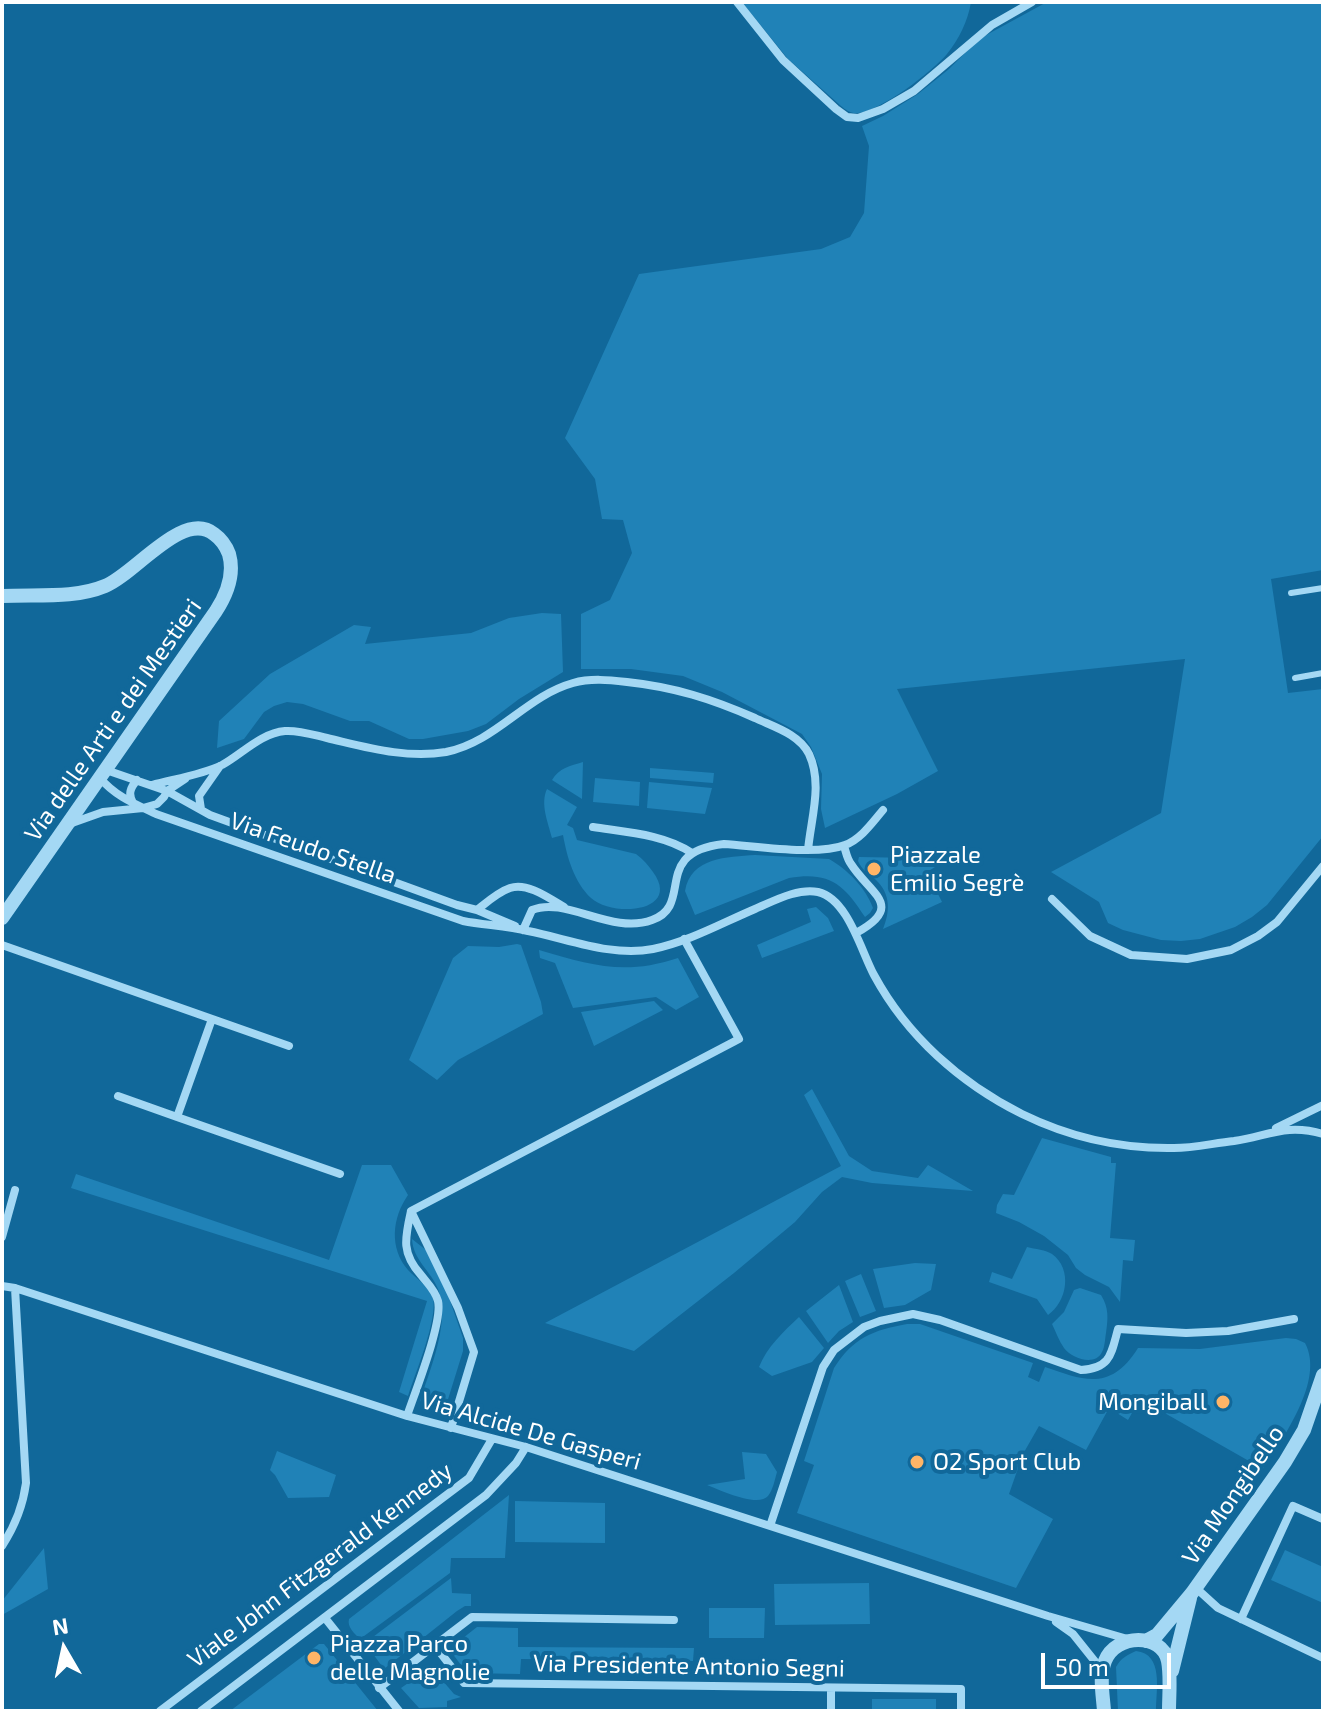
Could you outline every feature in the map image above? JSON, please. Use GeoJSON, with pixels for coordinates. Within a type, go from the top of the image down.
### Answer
{"type":"FeatureCollection","features":[{"type":"Feature","properties":{"kind":"street"},"geometry":{"type":"LineString","coordinates":[[737,2],[783,60],[836,109],[847,117],[858,118],[883,109],[914,91],[992,25],[1032,2]]}},
{"type":"Feature","properties":{"kind":"street","name":"Via delle Arti e dei Mestieri"},"geometry":{"type":"LineString","coordinates":[[2,596],[73,593],[106,586],[121,578],[172,536],[185,530],[211,531],[225,546],[231,567],[226,595],[2,918]]}},
{"type":"Feature","properties":{"kind":"street"},"geometry":{"type":"LineString","coordinates":[[152,785],[220,765],[270,734],[287,731],[387,752],[425,754],[448,751],[475,742],[500,728],[546,693],[573,683],[598,679],[681,690],[730,707],[798,740],[815,769],[817,784],[808,850]]}},
{"type":"Feature","properties":{"kind":"street"},"geometry":{"type":"LineString","coordinates":[[201,809],[199,796],[220,765]]}},
{"type":"Feature","properties":{"kind":"street","name":"Via Feudo Stella"},"geometry":{"type":"LineString","coordinates":[[103,774],[152,785],[224,821],[477,910],[523,930]]}},
{"type":"Feature","properties":{"kind":"street","name":"Via Feudo Stella"},"geometry":{"type":"LineString","coordinates":[[103,774],[110,790],[156,814],[463,921],[523,930],[606,950],[651,949],[684,939],[781,898],[816,891],[829,896],[839,906],[856,933]]}},
{"type":"Feature","properties":{"kind":"street"},"geometry":{"type":"LineString","coordinates":[[66,826],[103,812],[157,804],[167,791],[192,775]]}},
{"type":"Feature","properties":{"kind":"street"},"geometry":{"type":"LineString","coordinates":[[133,803],[130,792],[137,780]]}},
{"type":"Feature","properties":{"kind":"street"},"geometry":{"type":"LineString","coordinates":[[523,930],[532,910],[542,906],[612,923],[653,920],[667,912],[674,899],[679,867],[692,853],[710,845],[724,844],[808,850],[844,846],[867,829],[883,810]]}},
{"type":"Feature","properties":{"kind":"street"},"geometry":{"type":"LineString","coordinates":[[593,827],[647,836],[684,847],[692,853]]}},
{"type":"Feature","properties":{"kind":"street"},"geometry":{"type":"LineString","coordinates":[[844,846],[850,863],[877,895],[882,907],[879,917],[856,933],[873,974],[904,1021],[938,1057],[975,1086],[1022,1114],[1074,1135],[1130,1147],[1177,1148],[1240,1140],[1288,1129],[1323,1134]]}},
{"type":"Feature","properties":{"kind":"street"},"geometry":{"type":"LineString","coordinates":[[1052,899],[1090,936],[1131,955],[1187,959],[1231,950],[1258,936],[1277,922],[1323,866]]}},
{"type":"Feature","properties":{"kind":"street"},"geometry":{"type":"LineString","coordinates":[[477,910],[506,889],[517,886],[538,892],[572,911]]}},
{"type":"Feature","properties":{"kind":"street"},"geometry":{"type":"LineString","coordinates":[[411,1211],[739,1039],[684,939]]}},
{"type":"Feature","properties":{"kind":"street"},"geometry":{"type":"LineString","coordinates":[[2,945],[289,1046]]}},
{"type":"Feature","properties":{"kind":"street"},"geometry":{"type":"LineString","coordinates":[[177,1117],[212,1019]]}},
{"type":"Feature","properties":{"kind":"street"},"geometry":{"type":"LineString","coordinates":[[118,1096],[340,1174]]}},
{"type":"Feature","properties":{"kind":"street"},"geometry":{"type":"LineString","coordinates":[[1268,1132],[1323,1105]]}},
{"type":"Feature","properties":{"kind":"street"},"geometry":{"type":"LineString","coordinates":[[2,1237],[15,1190]]}},
{"type":"Feature","properties":{"kind":"street"},"geometry":{"type":"LineString","coordinates":[[407,1416],[438,1321],[439,1304],[433,1289],[418,1273],[407,1254],[405,1239],[411,1211]]}},
{"type":"Feature","properties":{"kind":"street"},"geometry":{"type":"LineString","coordinates":[[411,1211],[458,1308],[474,1352],[451,1428]]}},
{"type":"Feature","properties":{"kind":"street","name":"Via Alcide De Gasperi"},"geometry":{"type":"LineString","coordinates":[[2,1286],[407,1416],[526,1447],[1048,1616],[1138,1640]]}},
{"type":"Feature","properties":{"kind":"street"},"geometry":{"type":"LineString","coordinates":[[2,1546],[17,1518],[26,1483],[15,1288]]}},
{"type":"Feature","properties":{"kind":"street"},"geometry":{"type":"LineString","coordinates":[[770,1526],[823,1367],[834,1350],[864,1327],[913,1314],[940,1320],[1081,1370],[1093,1369],[1109,1360],[1118,1329],[1186,1333],[1228,1331],[1294,1319]]}},
{"type":"Feature","properties":{"kind":"street","name":"Via Mongibello"},"geometry":{"type":"LineString","coordinates":[[1103,1671],[1106,1660],[1119,1643],[1157,1635],[1194,1591],[1285,1462],[1304,1430],[1323,1375]]}},
{"type":"Feature","properties":{"kind":"street","name":"Viale John Fitzgerald Kennedy"},"geometry":{"type":"LineString","coordinates":[[160,1711],[469,1478],[492,1439]]}},
{"type":"Feature","properties":{"kind":"street","name":"Viale John Fitzgerald Kennedy"},"geometry":{"type":"LineString","coordinates":[[201,1711],[486,1495],[516,1463],[526,1447]]}},
{"type":"Feature","properties":{"kind":"street"},"geometry":{"type":"LineString","coordinates":[[1241,1619],[1293,1506],[1323,1519]]}},
{"type":"Feature","properties":{"kind":"street"},"geometry":{"type":"LineString","coordinates":[[1169,1683],[1194,1591],[1218,1608],[1323,1658]]}},
{"type":"Feature","properties":{"kind":"street"},"geometry":{"type":"LineString","coordinates":[[1048,1616],[1073,1634],[1103,1671],[1102,1708]]}},
{"type":"Feature","properties":{"kind":"street"},"geometry":{"type":"LineString","coordinates":[[379,1688],[472,1617],[674,1620]]}},
{"type":"Feature","properties":{"kind":"street"},"geometry":{"type":"LineString","coordinates":[[325,1618],[399,1711]]}},
{"type":"Feature","properties":{"kind":"street"},"geometry":{"type":"LineString","coordinates":[[1138,1640],[1163,1650],[1168,1659],[1169,1711]]}},
{"type":"Feature","properties":{"kind":"street","name":"Via Presidente Antonio Segni"},"geometry":{"type":"LineString","coordinates":[[435,1646],[464,1683],[961,1689],[961,1711]]}},
{"type":"Feature","properties":{"kind":"street"},"geometry":{"type":"LineString","coordinates":[[831,1688],[831,1711]]}},
{"type":"Feature","properties":{"kind":"lane"},"geometry":{"type":"LineString","coordinates":[[1291,593],[1323,588]]}},
{"type":"Feature","properties":{"kind":"lane"},"geometry":{"type":"LineString","coordinates":[[1295,678],[1323,673]]}},
{"type":"Feature","properties":{"kind":"shaded area"},"geometry":{"type":"Polygon","coordinates":[[[742,2],[971,2],[959,36],[940,61],[893,98],[868,111],[855,113],[841,106],[788,59],[742,2]]]}},
{"type":"Feature","properties":{"kind":"shaded area"},"geometry":{"type":"Polygon","coordinates":[[[1047,2],[1323,2],[1323,570],[1271,579],[1288,693],[1323,689],[1323,836],[1267,905],[1235,927],[1200,939],[1161,940],[1123,930],[1108,923],[1099,902],[1051,872],[1161,813],[1185,659],[897,689],[938,771],[825,828],[821,809],[822,774],[802,734],[722,692],[683,676],[631,669],[581,669],[581,614],[610,600],[632,553],[623,520],[602,519],[595,479],[565,438],[639,274],[821,249],[850,237],[864,213],[869,146],[862,126],[918,94],[979,39],[1047,2]]]}},
{"type":"Feature","properties":{"kind":"shaded area"},"geometry":{"type":"Polygon","coordinates":[[[542,613],[561,614],[563,672],[486,724],[468,731],[409,739],[369,721],[350,721],[303,704],[287,702],[264,712],[244,739],[217,748],[219,721],[270,674],[354,625],[371,627],[365,644],[471,633],[509,618],[542,613]]]}},
{"type":"Feature","properties":{"kind":"shaded area"},"geometry":{"type":"Polygon","coordinates":[[[583,762],[582,799],[552,780],[561,770],[583,762]]]}},
{"type":"Feature","properties":{"kind":"shaded area"},"geometry":{"type":"Polygon","coordinates":[[[650,768],[714,773],[713,783],[650,778],[650,768]]]}},
{"type":"Feature","properties":{"kind":"shaded area"},"geometry":{"type":"Polygon","coordinates":[[[595,778],[640,782],[639,806],[593,802],[595,778]]]}},
{"type":"Feature","properties":{"kind":"shaded area"},"geometry":{"type":"Polygon","coordinates":[[[649,782],[712,788],[705,814],[647,808],[649,782]]]}},
{"type":"Feature","properties":{"kind":"shaded area"},"geometry":{"type":"Polygon","coordinates":[[[547,789],[577,807],[567,825],[573,828],[577,840],[636,854],[645,862],[660,885],[659,896],[652,903],[641,908],[614,908],[601,904],[585,892],[572,869],[563,835],[552,838],[544,807],[547,789]]]}},
{"type":"Feature","properties":{"kind":"shaded area"},"geometry":{"type":"Polygon","coordinates":[[[755,855],[829,859],[855,880],[873,908],[865,917],[850,896],[834,882],[803,876],[789,878],[695,915],[685,891],[695,871],[712,861],[755,855]]]}},
{"type":"Feature","properties":{"kind":"shaded area"},"geometry":{"type":"Polygon","coordinates":[[[929,855],[935,867],[927,872],[942,902],[883,929],[888,910],[887,897],[881,885],[862,867],[859,857],[914,858],[929,855]]]}},
{"type":"Feature","properties":{"kind":"shaded area"},"geometry":{"type":"Polygon","coordinates":[[[816,907],[828,918],[834,931],[762,958],[757,945],[811,922],[807,909],[816,907]]]}},
{"type":"Feature","properties":{"kind":"shaded area"},"geometry":{"type":"Polygon","coordinates":[[[521,945],[543,1014],[458,1060],[437,1080],[409,1060],[453,958],[468,946],[521,945]]]}},
{"type":"Feature","properties":{"kind":"shaded area"},"geometry":{"type":"Polygon","coordinates":[[[539,950],[592,964],[624,967],[678,958],[699,997],[676,1010],[656,997],[573,1008],[555,963],[540,958],[539,950]]]}},
{"type":"Feature","properties":{"kind":"shaded area"},"geometry":{"type":"Polygon","coordinates":[[[654,1001],[663,1010],[594,1046],[581,1012],[654,1001]]]}},
{"type":"Feature","properties":{"kind":"shaded area"},"geometry":{"type":"Polygon","coordinates":[[[812,1089],[849,1156],[872,1171],[918,1178],[928,1165],[973,1191],[872,1183],[842,1177],[822,1192],[795,1222],[634,1351],[545,1323],[841,1166],[804,1095],[812,1089]]]}},
{"type":"Feature","properties":{"kind":"shaded area"},"geometry":{"type":"Polygon","coordinates":[[[1042,1138],[1111,1157],[1111,1163],[1116,1163],[1110,1238],[1135,1240],[1133,1261],[1123,1260],[1120,1302],[1109,1287],[1076,1268],[1068,1255],[1044,1236],[996,1213],[1003,1194],[1014,1195],[1042,1138]]]}},
{"type":"Feature","properties":{"kind":"shaded area"},"geometry":{"type":"Polygon","coordinates":[[[362,1165],[391,1165],[408,1195],[396,1223],[395,1243],[408,1270],[426,1286],[433,1298],[429,1332],[408,1396],[399,1392],[427,1301],[71,1188],[76,1174],[329,1260],[362,1165]]]}},
{"type":"Feature","properties":{"kind":"shaded area"},"geometry":{"type":"Polygon","coordinates":[[[412,1239],[426,1250],[447,1292],[463,1338],[463,1351],[445,1409],[420,1401],[438,1345],[442,1316],[438,1289],[419,1259],[412,1239]]]}},
{"type":"Feature","properties":{"kind":"shaded area"},"geometry":{"type":"Polygon","coordinates":[[[1027,1247],[1052,1254],[1063,1268],[1063,1294],[1048,1315],[1037,1299],[989,1282],[992,1272],[1012,1279],[1027,1247]]]}},
{"type":"Feature","properties":{"kind":"shaded area"},"geometry":{"type":"Polygon","coordinates":[[[915,1263],[936,1264],[931,1290],[905,1305],[884,1308],[873,1269],[915,1263]]]}},
{"type":"Feature","properties":{"kind":"shaded area"},"geometry":{"type":"Polygon","coordinates":[[[861,1274],[876,1311],[860,1317],[845,1281],[861,1274]]]}},
{"type":"Feature","properties":{"kind":"shaded area"},"geometry":{"type":"Polygon","coordinates":[[[839,1285],[853,1322],[828,1343],[806,1311],[839,1285]]]}},
{"type":"Feature","properties":{"kind":"shaded area"},"geometry":{"type":"Polygon","coordinates":[[[1080,1288],[1101,1295],[1107,1309],[1104,1348],[1099,1357],[1089,1360],[1067,1352],[1052,1324],[1064,1312],[1074,1290],[1080,1288]]]}},
{"type":"Feature","properties":{"kind":"shaded area"},"geometry":{"type":"Polygon","coordinates":[[[799,1317],[824,1348],[812,1362],[772,1376],[759,1367],[762,1360],[781,1334],[799,1317]]]}},
{"type":"Feature","properties":{"kind":"shaded area","name":"O2 Sport Club"},"geometry":{"type":"Polygon","coordinates":[[[920,1324],[1033,1363],[1028,1377],[1039,1382],[1045,1367],[1085,1378],[1107,1377],[1128,1362],[1138,1348],[1200,1349],[1286,1338],[1305,1343],[1310,1358],[1310,1374],[1299,1408],[1263,1469],[1140,1399],[1128,1420],[1109,1408],[1086,1450],[1039,1426],[1023,1454],[1009,1494],[1053,1519],[1016,1588],[797,1513],[814,1465],[804,1461],[834,1368],[856,1342],[884,1329],[920,1324]]]}},
{"type":"Feature","properties":{"kind":"shaded area"},"geometry":{"type":"Polygon","coordinates":[[[277,1451],[336,1475],[329,1497],[288,1498],[270,1470],[277,1451]]]}},
{"type":"Feature","properties":{"kind":"shaded area"},"geometry":{"type":"Polygon","coordinates":[[[742,1452],[766,1454],[777,1472],[771,1491],[763,1499],[739,1497],[707,1485],[745,1479],[742,1452]]]}},
{"type":"Feature","properties":{"kind":"shaded area"},"geometry":{"type":"Polygon","coordinates":[[[509,1495],[505,1558],[451,1558],[450,1573],[360,1639],[353,1632],[349,1619],[509,1495]]]}},
{"type":"Feature","properties":{"kind":"shaded area"},"geometry":{"type":"Polygon","coordinates":[[[515,1501],[605,1503],[605,1543],[515,1542],[515,1501]]]}},
{"type":"Feature","properties":{"kind":"shaded area"},"geometry":{"type":"Polygon","coordinates":[[[44,1548],[48,1589],[2,1615],[2,1601],[44,1548]]]}},
{"type":"Feature","properties":{"kind":"shaded area"},"geometry":{"type":"Polygon","coordinates":[[[1285,1550],[1323,1567],[1323,1603],[1271,1580],[1285,1550]]]}},
{"type":"Feature","properties":{"kind":"shaded area"},"geometry":{"type":"Polygon","coordinates":[[[451,1578],[452,1593],[471,1594],[471,1606],[457,1611],[384,1669],[365,1643],[451,1578]]]}},
{"type":"Feature","properties":{"kind":"shaded area"},"geometry":{"type":"Polygon","coordinates":[[[869,1583],[870,1624],[775,1625],[774,1584],[869,1583]]]}},
{"type":"Feature","properties":{"kind":"shaded area"},"geometry":{"type":"Polygon","coordinates":[[[709,1608],[765,1608],[764,1638],[709,1638],[709,1608]]]}},
{"type":"Feature","properties":{"kind":"shaded area"},"geometry":{"type":"Polygon","coordinates":[[[477,1627],[518,1628],[518,1647],[694,1648],[693,1661],[521,1659],[520,1674],[467,1673],[449,1649],[477,1627]]]}},
{"type":"Feature","properties":{"kind":"shaded area"},"geometry":{"type":"Polygon","coordinates":[[[319,1644],[324,1644],[378,1711],[230,1711],[319,1644]]]}},
{"type":"Feature","properties":{"kind":"shaded area"},"geometry":{"type":"Polygon","coordinates":[[[1136,1651],[1145,1654],[1155,1666],[1156,1711],[1118,1711],[1116,1667],[1124,1657],[1136,1651]]]}},
{"type":"Feature","properties":{"kind":"shaded area"},"geometry":{"type":"Polygon","coordinates":[[[431,1667],[454,1694],[461,1697],[447,1701],[447,1707],[419,1708],[401,1688],[431,1667]]]}},
{"type":"Feature","properties":{"kind":"shaded area"},"geometry":{"type":"Polygon","coordinates":[[[872,1699],[936,1699],[936,1711],[872,1711],[872,1699]]]}},
{"type":"Feature","properties":{"kind":"place","name":"Piazzale Emilio Segrè"},"geometry":{"type":"Point","coordinates":[874,869]}},
{"type":"Feature","properties":{"kind":"place","name":"Mongiball"},"geometry":{"type":"Point","coordinates":[1223,1402]}},
{"type":"Feature","properties":{"kind":"place","name":"O2 Sport Club"},"geometry":{"type":"Point","coordinates":[917,1462]}},
{"type":"Feature","properties":{"kind":"place","name":"Piazza Parco delle Magnolie"},"geometry":{"type":"Point","coordinates":[314,1658]}}]}
